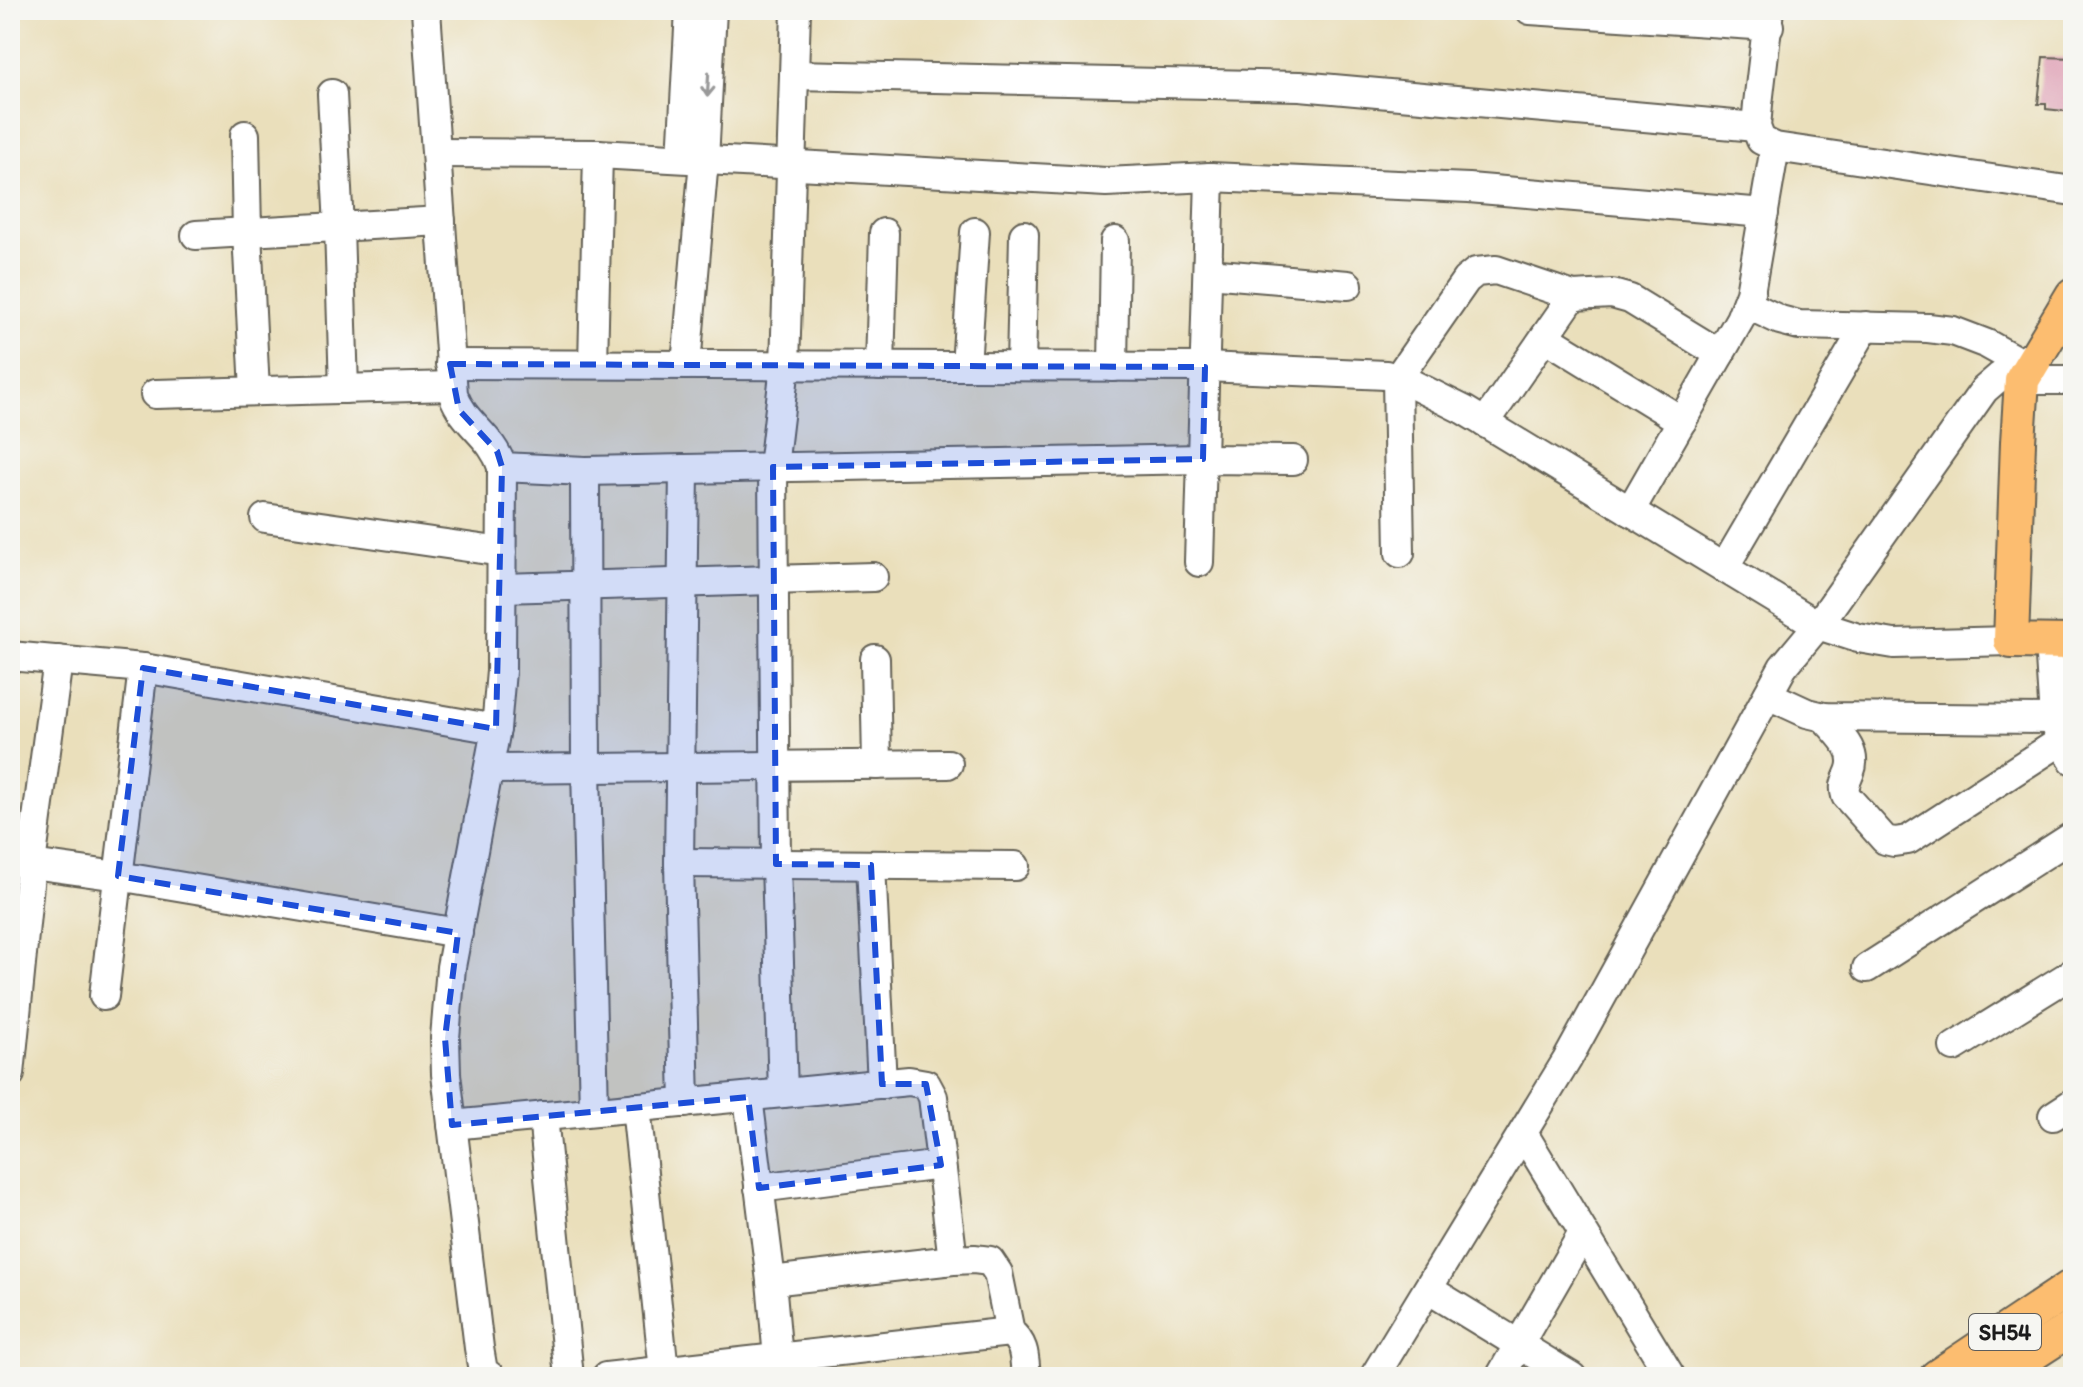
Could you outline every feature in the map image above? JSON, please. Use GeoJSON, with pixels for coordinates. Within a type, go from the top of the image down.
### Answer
{"type":"FeatureCollection","features":[{"type":"Feature","properties":{"kind":"main road"},"geometry":{"type":"LineString","coordinates":[[2061,642],[2011,641],[2026,366],[2073,295]]}},
{"type":"Feature","properties":{"kind":"main road","name":"SH54"},"geometry":{"type":"LineString","coordinates":[[1937,1377],[2073,1286]]}},
{"type":"Feature","properties":{"kind":"main road","name":"SH54"},"geometry":{"type":"LineString","coordinates":[[1996,1377],[2073,1327]]}},
{"type":"Feature","properties":{"kind":"street"},"geometry":{"type":"LineString","coordinates":[[426,10],[453,394],[459,410],[497,451],[502,467],[501,671],[496,729],[451,967],[445,1038],[446,1074],[479,1348],[483,1371],[491,1377]]}},
{"type":"Feature","properties":{"kind":"street"},"geometry":{"type":"LineString","coordinates":[[686,365],[693,159],[690,10]]}},
{"type":"Feature","properties":{"kind":"street"},"geometry":{"type":"LineString","coordinates":[[693,159],[712,10]]}},
{"type":"Feature","properties":{"kind":"street"},"geometry":{"type":"LineString","coordinates":[[783,1093],[776,864],[773,467],[785,366],[796,10]]}},
{"type":"Feature","properties":{"kind":"street"},"geometry":{"type":"LineString","coordinates":[[1530,10],[1769,18],[1758,104],[1766,137],[1764,213],[1750,293],[1740,319],[1630,511]]}},
{"type":"Feature","properties":{"kind":"street"},"geometry":{"type":"LineString","coordinates":[[794,75],[1300,86],[1766,137],[2073,191]]}},
{"type":"Feature","properties":{"kind":"street"},"geometry":{"type":"LineString","coordinates":[[332,94],[344,389]]}},
{"type":"Feature","properties":{"kind":"street"},"geometry":{"type":"LineString","coordinates":[[245,135],[255,391]]}},
{"type":"Feature","properties":{"kind":"street"},"geometry":{"type":"LineString","coordinates":[[437,153],[598,154],[1106,182],[1210,177],[1469,188],[1764,213]]}},
{"type":"Feature","properties":{"kind":"street"},"geometry":{"type":"LineString","coordinates":[[593,364],[598,154]]}},
{"type":"Feature","properties":{"kind":"street"},"geometry":{"type":"LineString","coordinates":[[1199,562],[1210,177]]}},
{"type":"Feature","properties":{"kind":"street"},"geometry":{"type":"LineString","coordinates":[[196,235],[441,221]]}},
{"type":"Feature","properties":{"kind":"street"},"geometry":{"type":"LineString","coordinates":[[966,366],[975,232]]}},
{"type":"Feature","properties":{"kind":"street"},"geometry":{"type":"LineString","coordinates":[[880,366],[884,233]]}},
{"type":"Feature","properties":{"kind":"street"},"geometry":{"type":"LineString","coordinates":[[1021,366],[1024,235]]}},
{"type":"Feature","properties":{"kind":"street"},"geometry":{"type":"LineString","coordinates":[[1113,367],[1115,241]]}},
{"type":"Feature","properties":{"kind":"street"},"geometry":{"type":"LineString","coordinates":[[1400,553],[1397,379],[1466,280],[1476,272],[1496,270],[1573,296],[1612,294],[1630,299],[1720,354]]}},
{"type":"Feature","properties":{"kind":"street"},"geometry":{"type":"LineString","coordinates":[[1208,273],[1348,285]]}},
{"type":"Feature","properties":{"kind":"street"},"geometry":{"type":"LineString","coordinates":[[1485,423],[1573,296]]}},
{"type":"Feature","properties":{"kind":"street"},"geometry":{"type":"LineString","coordinates":[[1746,304],[1799,325],[1953,331],[1987,344],[2026,366],[2073,380]]}},
{"type":"Feature","properties":{"kind":"street"},"geometry":{"type":"LineString","coordinates":[[1724,568],[1866,326]]}},
{"type":"Feature","properties":{"kind":"street"},"geometry":{"type":"LineString","coordinates":[[1545,337],[1682,421]]}},
{"type":"Feature","properties":{"kind":"street"},"geometry":{"type":"LineString","coordinates":[[155,394],[344,389],[451,375],[593,364],[1205,367],[1386,375],[1412,384],[1464,410],[1818,625],[1858,638],[1894,644],[2011,641]]}},
{"type":"Feature","properties":{"kind":"street"},"geometry":{"type":"LineString","coordinates":[[1374,1377],[1567,1060],[1783,667],[1818,625],[1984,390],[1999,377],[2026,366]]}},
{"type":"Feature","properties":{"kind":"street"},"geometry":{"type":"LineString","coordinates":[[502,467],[585,471],[1293,460]]}},
{"type":"Feature","properties":{"kind":"street"},"geometry":{"type":"LineString","coordinates":[[684,469],[679,863],[685,1103]]}},
{"type":"Feature","properties":{"kind":"street"},"geometry":{"type":"LineString","coordinates":[[585,471],[586,768],[594,1111]]}},
{"type":"Feature","properties":{"kind":"street"},"geometry":{"type":"LineString","coordinates":[[265,518],[502,552]]}},
{"type":"Feature","properties":{"kind":"street"},"geometry":{"type":"LineString","coordinates":[[502,588],[873,577]]}},
{"type":"Feature","properties":{"kind":"street"},"geometry":{"type":"LineString","coordinates":[[2061,642],[2063,740]]}},
{"type":"Feature","properties":{"kind":"street"},"geometry":{"type":"LineString","coordinates":[[10,656],[143,668],[496,729]]}},
{"type":"Feature","properties":{"kind":"street"},"geometry":{"type":"LineString","coordinates":[[875,659],[877,765]]}},
{"type":"Feature","properties":{"kind":"street"},"geometry":{"type":"LineString","coordinates":[[10,1074],[20,862],[58,660]]}},
{"type":"Feature","properties":{"kind":"street"},"geometry":{"type":"LineString","coordinates":[[104,996],[143,668]]}},
{"type":"Feature","properties":{"kind":"street"},"geometry":{"type":"LineString","coordinates":[[1768,695],[1807,713],[1824,717],[2063,740]]}},
{"type":"Feature","properties":{"kind":"street"},"geometry":{"type":"LineString","coordinates":[[1824,717],[1854,756],[1844,787],[1846,796],[1885,840],[1894,842],[1908,840],[2063,740]]}},
{"type":"Feature","properties":{"kind":"street"},"geometry":{"type":"LineString","coordinates":[[489,769],[948,764]]}},
{"type":"Feature","properties":{"kind":"street"},"geometry":{"type":"LineString","coordinates":[[1867,968],[2073,836]]}},
{"type":"Feature","properties":{"kind":"street"},"geometry":{"type":"LineString","coordinates":[[20,862],[458,933]]}},
{"type":"Feature","properties":{"kind":"street"},"geometry":{"type":"LineString","coordinates":[[679,863],[1015,866]]}},
{"type":"Feature","properties":{"kind":"street"},"geometry":{"type":"LineString","coordinates":[[871,865],[882,1084]]}},
{"type":"Feature","properties":{"kind":"street"},"geometry":{"type":"LineString","coordinates":[[1954,1047],[2073,973]]}},
{"type":"Feature","properties":{"kind":"street"},"geometry":{"type":"LineString","coordinates":[[452,1125],[909,1081],[926,1084],[933,1097],[953,1260]]}},
{"type":"Feature","properties":{"kind":"street"},"geometry":{"type":"LineString","coordinates":[[748,1097],[778,1358]]}},
{"type":"Feature","properties":{"kind":"street"},"geometry":{"type":"LineString","coordinates":[[636,1107],[681,1372]]}},
{"type":"Feature","properties":{"kind":"street"},"geometry":{"type":"LineString","coordinates":[[543,1116],[569,1377]]}},
{"type":"Feature","properties":{"kind":"street"},"geometry":{"type":"LineString","coordinates":[[1523,1133],[1671,1377]]}},
{"type":"Feature","properties":{"kind":"street"},"geometry":{"type":"LineString","coordinates":[[759,1188],[941,1165]]}},
{"type":"Feature","properties":{"kind":"street"},"geometry":{"type":"LineString","coordinates":[[1500,1377],[1583,1233]]}},
{"type":"Feature","properties":{"kind":"street"},"geometry":{"type":"LineString","coordinates":[[771,1281],[953,1260],[990,1261],[998,1273],[1010,1332],[1020,1340],[1024,1352],[1026,1377]]}},
{"type":"Feature","properties":{"kind":"street"},"geometry":{"type":"LineString","coordinates":[[1428,1289],[1572,1377]]}},
{"type":"Feature","properties":{"kind":"street"},"geometry":{"type":"LineString","coordinates":[[606,1377],[681,1372],[1010,1332]]}},
{"type":"Feature","properties":{"kind":"highlighted area"},"geometry":{"type":"Polygon","coordinates":[[[450,364],[1205,367],[1203,459],[773,467],[776,864],[871,865],[882,1084],[926,1084],[941,1165],[759,1188],[748,1097],[452,1125],[445,1038],[458,933],[118,876],[143,668],[496,729],[502,467],[497,451],[459,410],[450,364]]]}},
{"type":"Feature","properties":{"kind":"building"},"geometry":{"type":"Polygon","coordinates":[[[2043,57],[2073,58],[2073,112],[2046,109],[2046,104],[2038,104],[2043,57]]]}}]}
